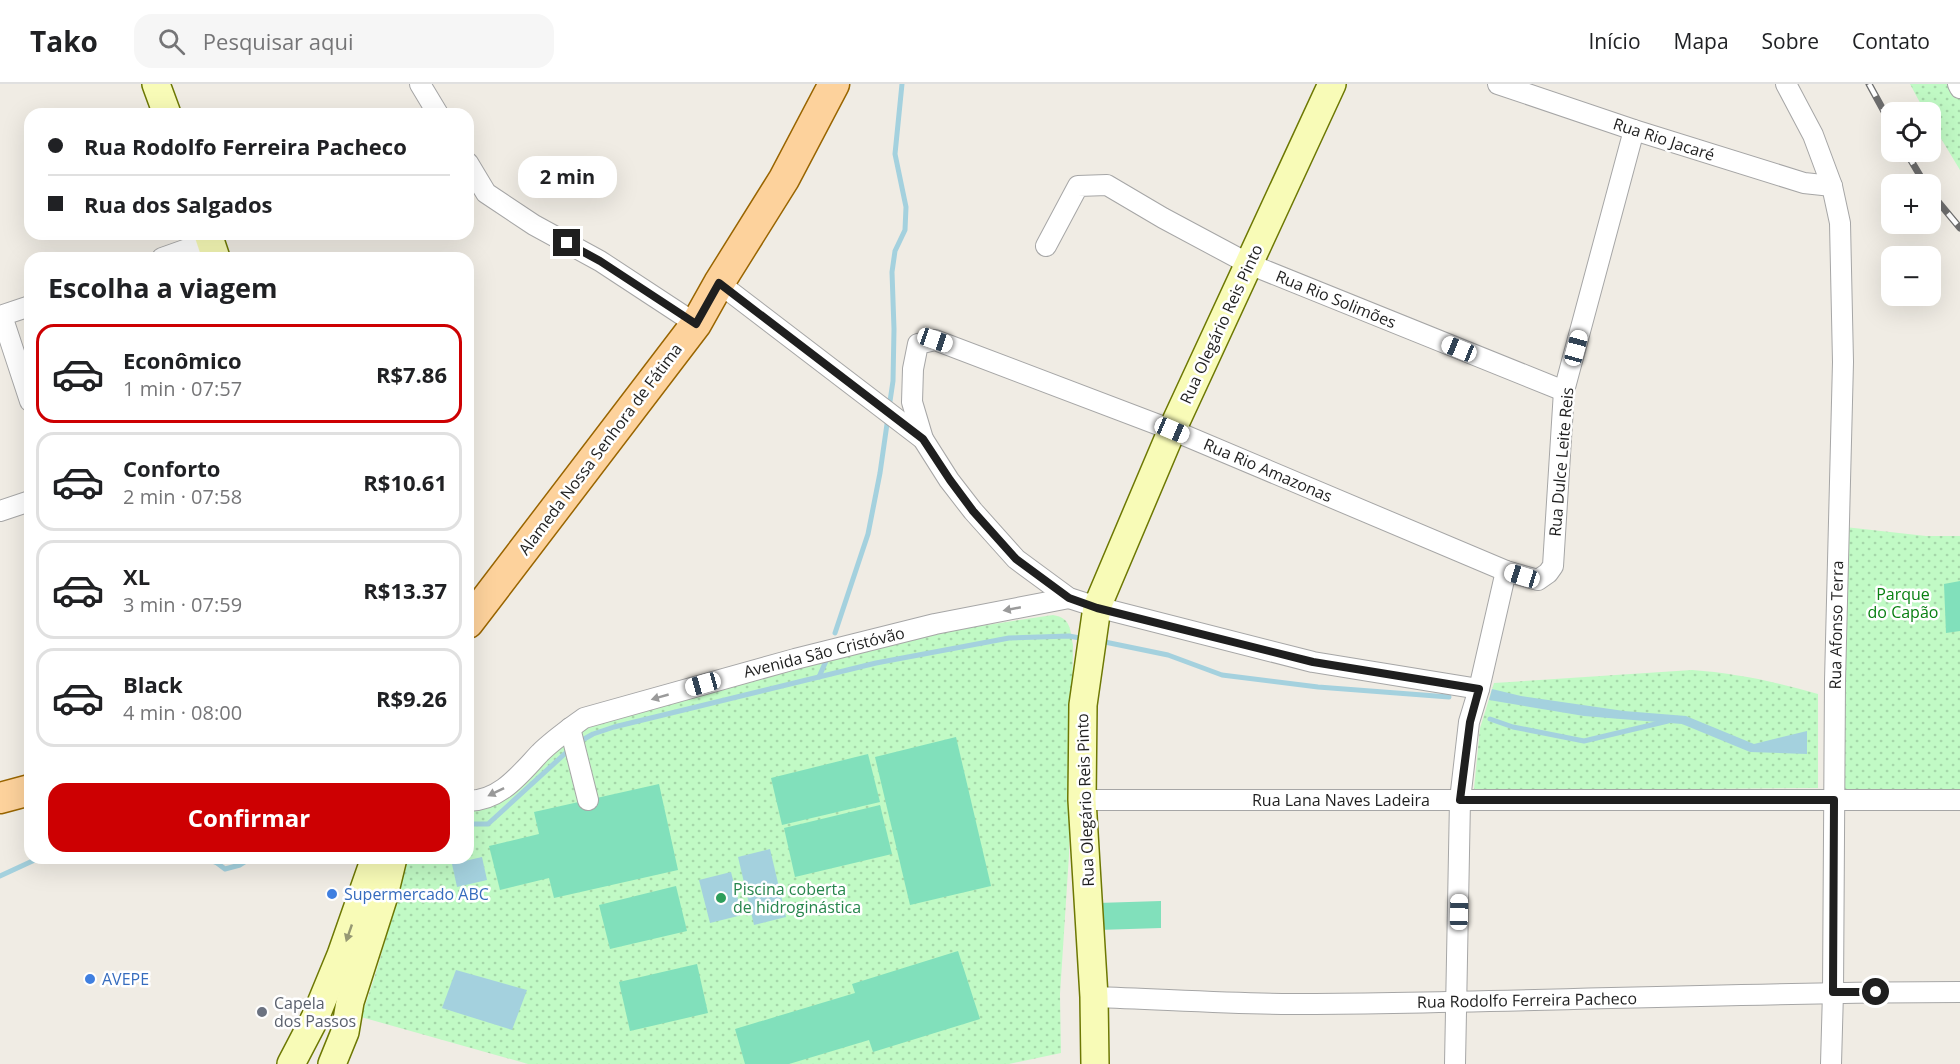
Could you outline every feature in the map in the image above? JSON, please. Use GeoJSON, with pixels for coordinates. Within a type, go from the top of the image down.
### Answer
{"type":"FeatureCollection","features":[{"type":"Feature","properties":{"kind":"main road","name":"Alameda Nossa Senhora de Fátima"},"geometry":{"type":"LineString","coordinates":[[474,615],[696,324],[784,179],[834,84]]}},
{"type":"Feature","properties":{"kind":"main road"},"geometry":{"type":"LineString","coordinates":[[0,798],[24,791]]}},
{"type":"Feature","properties":{"kind":"street"},"geometry":{"type":"LineString","coordinates":[[156,84],[165,108]]}},
{"type":"Feature","properties":{"kind":"street"},"geometry":{"type":"LineString","coordinates":[[420,84],[434,108]]}},
{"type":"Feature","properties":{"kind":"street","name":"Rua Olegário Reis Pinto"},"geometry":{"type":"LineString","coordinates":[[1095,1064],[1094,997],[1082,800],[1083,705],[1094,628],[1172,430],[1332,84]]}},
{"type":"Feature","properties":{"kind":"street","name":"Rua Rio Jacaré"},"geometry":{"type":"LineString","coordinates":[[1498,84],[1804,183],[1832,186]]}},
{"type":"Feature","properties":{"kind":"street","name":"Rua Afonso Terra"},"geometry":{"type":"LineString","coordinates":[[1786,84],[1814,135],[1832,186],[1840,223],[1843,362],[1838,547],[1831,1064]]}},
{"type":"Feature","properties":{"kind":"street"},"geometry":{"type":"LineString","coordinates":[[1958,84],[1960,88]]}},
{"type":"Feature","properties":{"kind":"street","name":"Rua Dulce Leite Reis"},"geometry":{"type":"LineString","coordinates":[[1538,580],[1553,566],[1564,392],[1635,130]]}},
{"type":"Feature","properties":{"kind":"street"},"geometry":{"type":"LineString","coordinates":[[474,173],[486,194],[534,225],[600,261],[696,324]]}},
{"type":"Feature","properties":{"kind":"street","name":"Rua Rio Solimões"},"geometry":{"type":"LineString","coordinates":[[1046,246],[1078,186],[1107,185],[1163,219],[1249,264],[1564,392]]}},
{"type":"Feature","properties":{"kind":"street"},"geometry":{"type":"LineString","coordinates":[[183,252],[211,244]]}},
{"type":"Feature","properties":{"kind":"street"},"geometry":{"type":"LineString","coordinates":[[719,283],[923,439],[973,511],[1016,559],[1069,598],[1094,628],[1479,689]]}},
{"type":"Feature","properties":{"kind":"street"},"geometry":{"type":"LineString","coordinates":[[24,308],[1,316],[24,383]]}},
{"type":"Feature","properties":{"kind":"street","name":"Rua Rio Amazonas"},"geometry":{"type":"LineString","coordinates":[[923,439],[912,402],[913,369],[918,344],[935,340],[1172,430],[1506,571],[1538,580]]}},
{"type":"Feature","properties":{"kind":"street"},"geometry":{"type":"LineString","coordinates":[[0,511],[24,503]]}},
{"type":"Feature","properties":{"kind":"street"},"geometry":{"type":"LineString","coordinates":[[1455,1064],[1460,800],[1470,722],[1506,571]]}},
{"type":"Feature","properties":{"kind":"street","name":"Avenida São Cristóvão"},"geometry":{"type":"LineString","coordinates":[[474,799],[495,794],[517,780],[541,753],[584,718],[795,658],[935,624],[1069,598]]}},
{"type":"Feature","properties":{"kind":"street"},"geometry":{"type":"LineString","coordinates":[[570,728],[588,800]]}},
{"type":"Feature","properties":{"kind":"street","name":"Rua Lana Naves Ladeira"},"geometry":{"type":"LineString","coordinates":[[1082,800],[1960,800]]}},
{"type":"Feature","properties":{"kind":"street"},"geometry":{"type":"LineString","coordinates":[[291,1064],[315,1018],[341,955],[373,864]]}},
{"type":"Feature","properties":{"kind":"street"},"geometry":{"type":"LineString","coordinates":[[332,1064],[345,1032],[350,1002],[383,899],[392,864]]}},
{"type":"Feature","properties":{"kind":"street","name":"Rua Rodolfo Ferreira Pacheco"},"geometry":{"type":"LineString","coordinates":[[1094,997],[1290,1004],[1833,992],[1960,992]]}},
{"type":"Feature","properties":{"kind":"green space"},"geometry":{"type":"Polygon","coordinates":[[[1910,84],[1960,84],[1960,170],[1941,139],[1941,102],[1920,102],[1910,84]]]}},
{"type":"Feature","properties":{"kind":"green space","name":"Parque do Capão"},"geometry":{"type":"Polygon","coordinates":[[[1845,527],[1926,536],[1960,536],[1960,790],[1844,792],[1845,527]]]}},
{"type":"Feature","properties":{"kind":"green space"},"geometry":{"type":"Polygon","coordinates":[[[1960,581],[1960,631],[1946,633],[1944,584],[1960,581]]]}},
{"type":"Feature","properties":{"kind":"green space"},"geometry":{"type":"Polygon","coordinates":[[[1053,615],[1063,619],[1070,629],[1073,645],[1069,855],[1060,994],[1061,1053],[1009,1064],[528,1064],[361,1017],[386,938],[403,864],[474,864],[474,804],[539,764],[580,731],[645,707],[934,633],[1053,615]]]}},
{"type":"Feature","properties":{"kind":"green space"},"geometry":{"type":"Polygon","coordinates":[[[1692,670],[1756,679],[1818,694],[1818,788],[1494,791],[1474,789],[1480,728],[1494,683],[1692,670]]]}},
{"type":"Feature","properties":{"kind":"green space"},"geometry":{"type":"Polygon","coordinates":[[[956,737],[991,886],[910,905],[875,757],[956,737]]]}},
{"type":"Feature","properties":{"kind":"green space"},"geometry":{"type":"Polygon","coordinates":[[[868,754],[880,802],[782,825],[771,778],[868,754]]]}},
{"type":"Feature","properties":{"kind":"green space"},"geometry":{"type":"Polygon","coordinates":[[[659,784],[678,870],[554,898],[549,878],[500,890],[489,846],[539,834],[534,812],[659,784]]]}},
{"type":"Feature","properties":{"kind":"green space"},"geometry":{"type":"Polygon","coordinates":[[[880,805],[892,854],[795,877],[784,828],[880,805]]]}},
{"type":"Feature","properties":{"kind":"green space"},"geometry":{"type":"Polygon","coordinates":[[[676,886],[687,931],[610,949],[599,905],[676,886]]]}},
{"type":"Feature","properties":{"kind":"green space"},"geometry":{"type":"Polygon","coordinates":[[[1161,901],[1161,928],[1098,930],[1097,903],[1161,901]]]}},
{"type":"Feature","properties":{"kind":"green space"},"geometry":{"type":"Polygon","coordinates":[[[958,951],[980,1019],[873,1052],[869,1040],[789,1064],[745,1064],[735,1029],[855,993],[852,984],[958,951]]]}},
{"type":"Feature","properties":{"kind":"green space"},"geometry":{"type":"Polygon","coordinates":[[[697,964],[708,1013],[630,1031],[619,982],[697,964]]]}},
{"type":"Feature","properties":{"kind":"water"},"geometry":{"type":"Polygon","coordinates":[[[1492,689],[1521,696],[1624,711],[1686,716],[1754,744],[1807,731],[1807,754],[1750,752],[1682,724],[1584,716],[1489,700],[1492,689]]]}},
{"type":"Feature","properties":{"kind":"water"},"geometry":{"type":"Polygon","coordinates":[[[770,849],[786,917],[754,925],[738,857],[770,849]]]}},
{"type":"Feature","properties":{"kind":"water"},"geometry":{"type":"Polygon","coordinates":[[[482,857],[487,880],[457,887],[452,864],[474,864],[474,859],[482,857]]]}},
{"type":"Feature","properties":{"kind":"water","name":"Piscina coberta de hidroginástica"},"geometry":{"type":"Polygon","coordinates":[[[731,872],[742,915],[710,923],[699,880],[731,872]]]}},
{"type":"Feature","properties":{"kind":"water"},"geometry":{"type":"Polygon","coordinates":[[[456,970],[527,990],[512,1030],[442,1008],[456,970]]]}},
{"type":"Feature","properties":{"kind":"waterway"},"geometry":{"type":"LineString","coordinates":[[889,408],[893,381],[892,272],[895,251],[905,230],[906,207],[895,154],[902,84]]}},
{"type":"Feature","properties":{"kind":"waterway"},"geometry":{"type":"LineString","coordinates":[[835,633],[868,534],[888,417]]}},
{"type":"Feature","properties":{"kind":"waterway"},"geometry":{"type":"LineString","coordinates":[[577,743],[593,734],[614,727],[876,663],[1009,638],[1069,636],[1085,639]]}},
{"type":"Feature","properties":{"kind":"waterway"},"geometry":{"type":"LineString","coordinates":[[1100,641],[1168,655],[1222,675],[1318,687],[1449,697]]}},
{"type":"Feature","properties":{"kind":"waterway"},"geometry":{"type":"LineString","coordinates":[[819,677],[826,661]]}},
{"type":"Feature","properties":{"kind":"waterway"},"geometry":{"type":"LineString","coordinates":[[1490,719],[1513,727],[1584,741],[1668,721]]}},
{"type":"Feature","properties":{"kind":"waterway"},"geometry":{"type":"LineString","coordinates":[[474,824],[488,824],[570,749]]}},
{"type":"Feature","properties":{"kind":"waterway"},"geometry":{"type":"LineString","coordinates":[[0,876],[26,864]]}},
{"type":"Feature","properties":{"kind":"waterway"},"geometry":{"type":"LineString","coordinates":[[218,864],[225,869],[242,864]]}},
{"type":"Feature","properties":{"kind":"railway"},"geometry":{"type":"LineString","coordinates":[[1869,84],[1881,106]]}},
{"type":"Feature","properties":{"kind":"railway"},"geometry":{"type":"LineString","coordinates":[[1912,162],[1919,174]]}},
{"type":"Feature","properties":{"kind":"railway"},"geometry":{"type":"LineString","coordinates":[[1941,205],[1960,228]]}},
{"type":"Feature","properties":{"kind":"place","name":"Supermercado ABC"},"geometry":{"type":"Point","coordinates":[332,894]}},
{"type":"Feature","properties":{"kind":"place","name":"Piscina coberta de hidroginástica"},"geometry":{"type":"Point","coordinates":[721,898]}},
{"type":"Feature","properties":{"kind":"place","name":"AVEPE"},"geometry":{"type":"Point","coordinates":[90,979]}},
{"type":"Feature","properties":{"kind":"place","name":"Capela dos Passos"},"geometry":{"type":"Point","coordinates":[262,1012]}},
{"type":"Feature","properties":{"kind":"route"},"geometry":{"type":"LineString","coordinates":[[567,243],[600,261],[696,324],[719,283],[923,439],[973,511],[1016,559],[1069,598],[1097,608],[1313,662],[1479,689],[1470,722],[1460,800],[1834,800],[1833,992],[1876,992]]}}]}
